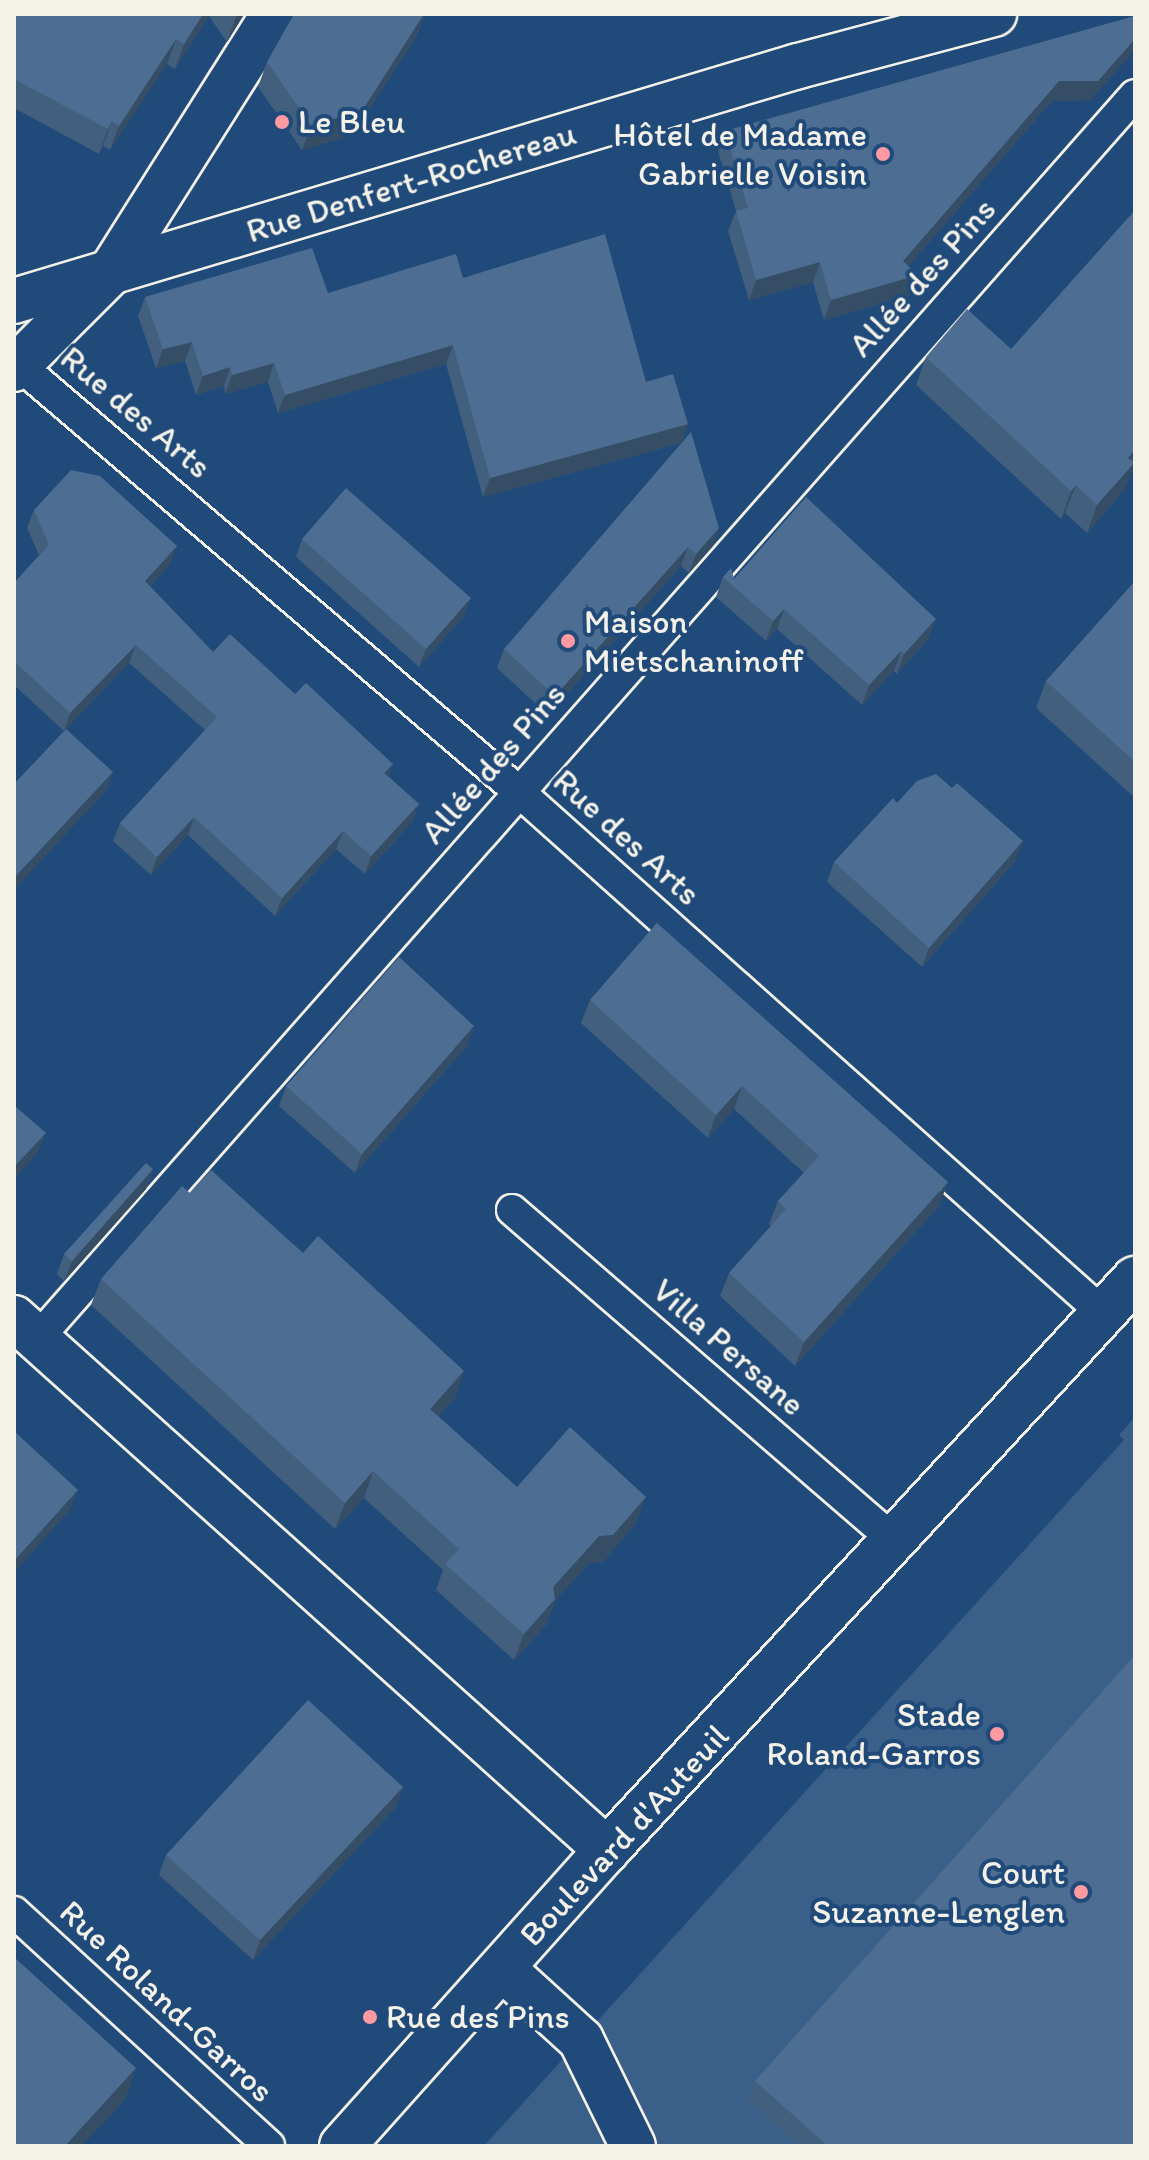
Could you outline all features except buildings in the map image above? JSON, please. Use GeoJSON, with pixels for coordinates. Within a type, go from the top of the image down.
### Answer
{"type":"FeatureCollection","features":[{"type":"Feature","properties":{"kind":"street"},"geometry":{"type":"LineString","coordinates":[[16,366],[110,273],[274,14]]}},
{"type":"Feature","properties":{"kind":"street","name":"Rue Denfert-Rochereau"},"geometry":{"type":"LineString","coordinates":[[14,301],[798,66],[994,14]]}},
{"type":"Feature","properties":{"kind":"street","name":"Boulevard d'Auteuil"},"geometry":{"type":"LineString","coordinates":[[342,2146],[607,1850],[896,1542],[1135,1279]]}},
{"type":"Feature","properties":{"kind":"street"},"geometry":{"type":"LineString","coordinates":[[26,1329],[607,1850]]}},
{"type":"Feature","properties":{"kind":"street"},"geometry":{"type":"LineString","coordinates":[[502,1968],[581,2040],[633,2146]]}},
{"type":"Feature","properties":{"kind":"lane","name":"Allée des Pins"},"geometry":{"type":"LineString","coordinates":[[26,1329],[518,791],[1135,95]]}},
{"type":"Feature","properties":{"kind":"lane","name":"Rue des Arts"},"geometry":{"type":"LineString","coordinates":[[16,366],[518,791],[1104,1314]]}},
{"type":"Feature","properties":{"kind":"lane","name":"Villa Persane"},"geometry":{"type":"LineString","coordinates":[[512,1210],[896,1542]]}},
{"type":"Feature","properties":{"kind":"lane","name":"Rue Roland-Garros"},"geometry":{"type":"LineString","coordinates":[[14,1912],[269,2146]]}},
{"type":"Feature","properties":{"kind":"shaded area","name":"Stade Roland-Garros"},"geometry":{"type":"Polygon","coordinates":[[[1135,1417],[1135,2146],[484,2146],[1124,1440],[1119,1435],[1135,1417]]]}},
{"type":"Feature","properties":{"kind":"place","name":"Le Bleu"},"geometry":{"type":"Point","coordinates":[282,122]}},
{"type":"Feature","properties":{"kind":"place","name":"Hôtel de Madame Gabrielle Voisin"},"geometry":{"type":"Point","coordinates":[883,154]}},
{"type":"Feature","properties":{"kind":"place","name":"Maison Mietschaninoff"},"geometry":{"type":"Point","coordinates":[568,641]}},
{"type":"Feature","properties":{"kind":"place","name":"Stade Roland-Garros"},"geometry":{"type":"Point","coordinates":[997,1734]}},
{"type":"Feature","properties":{"kind":"place","name":"Court Suzanne-Lenglen"},"geometry":{"type":"Point","coordinates":[1081,1892]}},
{"type":"Feature","properties":{"kind":"place","name":"Rue des Pins"},"geometry":{"type":"Point","coordinates":[370,2017]}}]}
